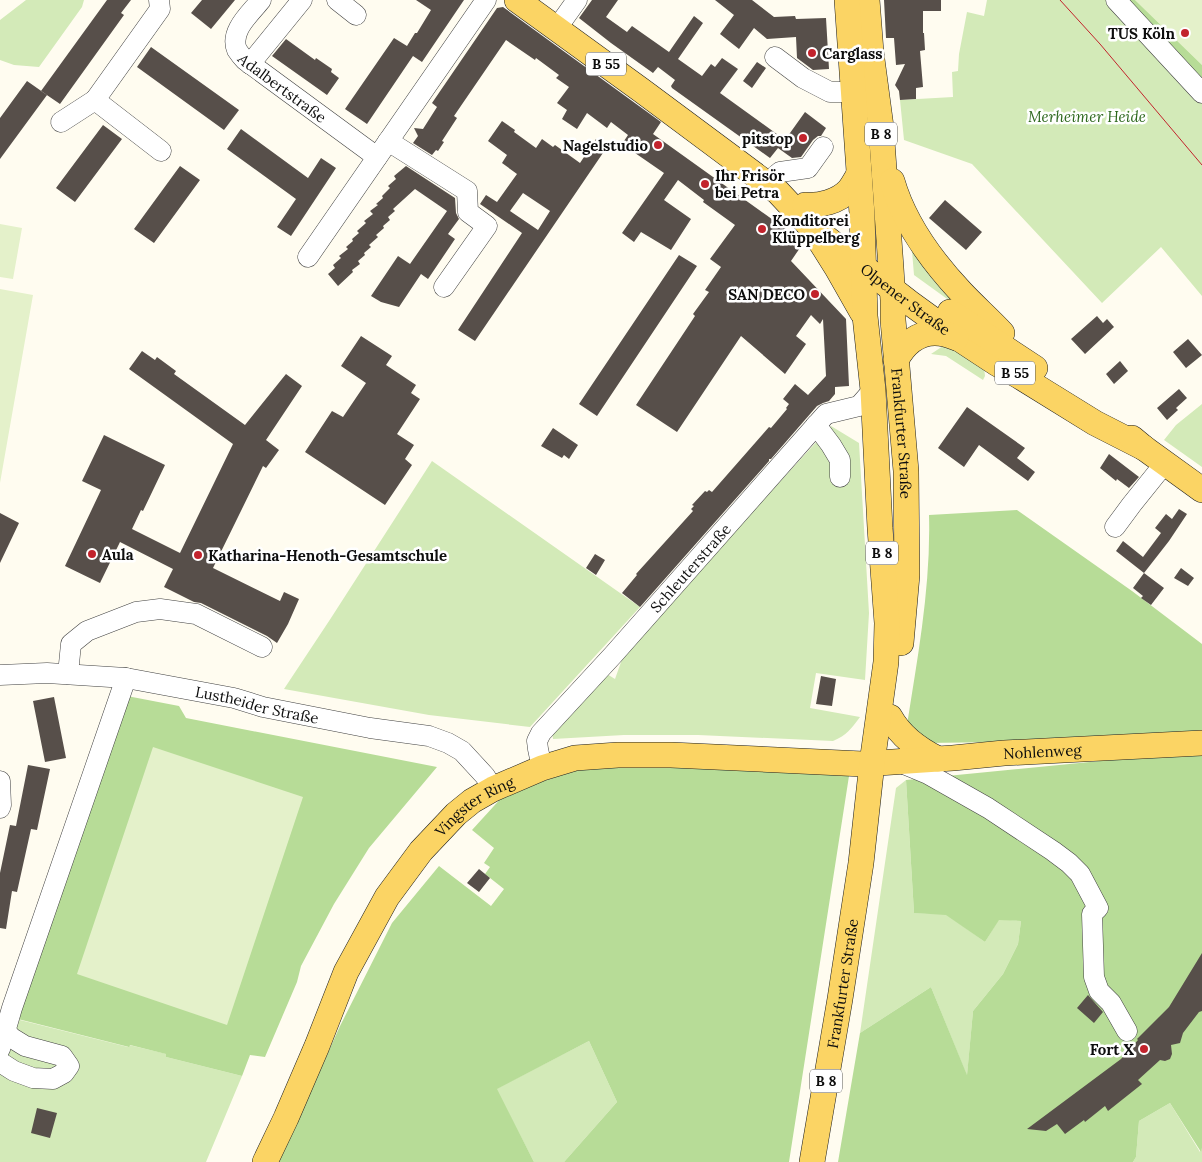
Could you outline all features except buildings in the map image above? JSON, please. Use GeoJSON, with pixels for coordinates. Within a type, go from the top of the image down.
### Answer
{"type":"FeatureCollection","features":[{"type":"Feature","properties":{"kind":"main road","name":"Olpener Straße"},"geometry":{"type":"LineString","coordinates":[[517,0],[558,28],[863,257]]}},
{"type":"Feature","properties":{"kind":"main road","name":"Frankfurter Straße"},"geometry":{"type":"LineString","coordinates":[[812,1162],[861,863],[876,807],[884,763],[887,623],[873,390],[865,316],[859,174],[847,0]]}},
{"type":"Feature","properties":{"kind":"main road","name":"Frankfurter Straße"},"geometry":{"type":"LineString","coordinates":[[867,0],[871,52],[881,127],[892,279],[893,320],[906,471],[906,575],[898,670],[884,716]]}},
{"type":"Feature","properties":{"kind":"main road"},"geometry":{"type":"LineString","coordinates":[[881,127],[892,183],[910,225],[942,270],[1000,332],[1023,360]]}},
{"type":"Feature","properties":{"kind":"main road"},"geometry":{"type":"LineString","coordinates":[[859,174],[847,192],[839,198],[812,206],[806,214],[865,316]]}},
{"type":"Feature","properties":{"kind":"main road","name":"B 55"},"geometry":{"type":"LineString","coordinates":[[863,257],[892,279]]}},
{"type":"Feature","properties":{"kind":"main road","name":"Olpener Straße"},"geometry":{"type":"LineString","coordinates":[[892,279],[961,340],[1095,424],[1144,448]]}},
{"type":"Feature","properties":{"kind":"main road","name":"Olpener Straße"},"geometry":{"type":"LineString","coordinates":[[892,279],[948,310],[1102,412],[1144,448],[1202,490]]}},
{"type":"Feature","properties":{"kind":"main road"},"geometry":{"type":"LineString","coordinates":[[896,360],[905,346],[913,339],[924,334],[937,332],[961,340]]}},
{"type":"Feature","properties":{"kind":"main road"},"geometry":{"type":"LineString","coordinates":[[830,763],[841,756],[884,716],[924,752],[938,759]]}},
{"type":"Feature","properties":{"kind":"main road","name":"Nohlenweg"},"geometry":{"type":"LineString","coordinates":[[884,763],[1004,753],[1202,743]]}},
{"type":"Feature","properties":{"kind":"main road","name":"Vingster Ring"},"geometry":{"type":"LineString","coordinates":[[265,1162],[317,1046],[346,972],[378,912],[421,851],[456,814],[472,801],[493,789],[542,768],[575,758],[618,755],[671,755],[830,763],[884,763]]}},
{"type":"Feature","properties":{"kind":"street"},"geometry":{"type":"LineString","coordinates":[[61,122],[95,100],[160,10],[159,0]]}},
{"type":"Feature","properties":{"kind":"street","name":"Adalbertstraße"},"geometry":{"type":"LineString","coordinates":[[261,0],[239,28],[235,37],[237,49],[245,60],[382,149],[467,191],[468,212],[487,226],[444,287]]}},
{"type":"Feature","properties":{"kind":"street"},"geometry":{"type":"LineString","coordinates":[[250,64],[302,0]]}},
{"type":"Feature","properties":{"kind":"street"},"geometry":{"type":"LineString","coordinates":[[337,0],[356,15]]}},
{"type":"Feature","properties":{"kind":"street"},"geometry":{"type":"LineString","coordinates":[[308,257],[486,0]]}},
{"type":"Feature","properties":{"kind":"street"},"geometry":{"type":"LineString","coordinates":[[558,28],[577,0]]}},
{"type":"Feature","properties":{"kind":"street"},"geometry":{"type":"LineString","coordinates":[[1116,0],[1202,93]]}},
{"type":"Feature","properties":{"kind":"street"},"geometry":{"type":"LineString","coordinates":[[775,57],[803,78],[830,92],[853,92]]}},
{"type":"Feature","properties":{"kind":"street"},"geometry":{"type":"LineString","coordinates":[[95,100],[162,151]]}},
{"type":"Feature","properties":{"kind":"street"},"geometry":{"type":"LineString","coordinates":[[772,188],[780,172],[808,168],[823,147]]}},
{"type":"Feature","properties":{"kind":"street","name":"Schleuterstraße"},"geometry":{"type":"LineString","coordinates":[[542,768],[537,741],[541,733],[613,655],[826,414],[858,406],[873,390]]}},
{"type":"Feature","properties":{"kind":"street"},"geometry":{"type":"LineString","coordinates":[[816,425],[840,460],[840,477]]}},
{"type":"Feature","properties":{"kind":"street"},"geometry":{"type":"LineString","coordinates":[[1115,528],[1164,463]]}},
{"type":"Feature","properties":{"kind":"street"},"geometry":{"type":"LineString","coordinates":[[68,674],[71,644],[87,631],[136,612],[160,609],[196,614],[262,647]]}},
{"type":"Feature","properties":{"kind":"street","name":"Lustheider Straße"},"geometry":{"type":"LineString","coordinates":[[0,675],[47,673],[126,678],[234,698],[262,707],[360,726],[429,736],[462,751],[485,776],[493,789]]}},
{"type":"Feature","properties":{"kind":"street"},"geometry":{"type":"LineString","coordinates":[[0,1062],[14,1071],[34,1078],[53,1079],[64,1073],[68,1066],[62,1056],[25,1046],[12,1038],[2,1040],[6,1006],[126,678]]}},
{"type":"Feature","properties":{"kind":"street"},"geometry":{"type":"LineString","coordinates":[[884,763],[928,774],[988,808],[1054,851],[1080,874],[1098,908],[1092,914],[1094,977],[1099,990],[1111,1003],[1127,1031]]}},
{"type":"Feature","properties":{"kind":"street"},"geometry":{"type":"LineString","coordinates":[[0,781],[0,808]]}},
{"type":"Feature","properties":{"kind":"green space"},"geometry":{"type":"Polygon","coordinates":[[[26,0],[84,0],[82,7],[39,67],[14,65],[0,60],[0,20],[26,0]]]}},
{"type":"Feature","properties":{"kind":"green space","name":"Merheimer Heide"},"geometry":{"type":"Polygon","coordinates":[[[987,0],[1202,0],[1202,296],[1161,247],[1102,303],[972,164],[904,140],[900,100],[953,97],[952,72],[958,71],[959,54],[967,12],[984,16],[987,0]]]}},
{"type":"Feature","properties":{"kind":"green space"},"geometry":{"type":"Polygon","coordinates":[[[1126,0],[1135,0],[1202,65],[1202,82],[1126,0]]]}},
{"type":"Feature","properties":{"kind":"green space","name":"TUS Köln"},"geometry":{"type":"Polygon","coordinates":[[[1135,0],[1202,0],[1202,65],[1135,0]]]}},
{"type":"Feature","properties":{"kind":"green space"},"geometry":{"type":"Polygon","coordinates":[[[0,224],[22,228],[13,279],[0,277],[0,224]]]}},
{"type":"Feature","properties":{"kind":"green space"},"geometry":{"type":"Polygon","coordinates":[[[911,239],[986,327],[914,275],[911,239]]]}},
{"type":"Feature","properties":{"kind":"green space"},"geometry":{"type":"Polygon","coordinates":[[[0,289],[33,295],[0,483],[0,289]]]}},
{"type":"Feature","properties":{"kind":"green space"},"geometry":{"type":"Polygon","coordinates":[[[949,344],[984,367],[985,376],[983,380],[946,356],[931,354],[949,344]]]}},
{"type":"Feature","properties":{"kind":"green space"},"geometry":{"type":"Polygon","coordinates":[[[1202,404],[1202,467],[1164,440],[1176,425],[1202,404]]]}},
{"type":"Feature","properties":{"kind":"green space"},"geometry":{"type":"Polygon","coordinates":[[[831,426],[859,443],[869,613],[865,680],[816,673],[810,708],[860,717],[851,728],[833,741],[698,735],[624,735],[553,739],[552,731],[602,671],[615,679],[625,651],[831,426]]]}},
{"type":"Feature","properties":{"kind":"green space"},"geometry":{"type":"Polygon","coordinates":[[[432,461],[640,607],[530,727],[429,715],[284,689],[432,461]]]}},
{"type":"Feature","properties":{"kind":"green space"},"geometry":{"type":"Polygon","coordinates":[[[1017,510],[1132,591],[1202,644],[1202,734],[1128,740],[926,743],[907,725],[926,594],[929,515],[1017,510]]]}},
{"type":"Feature","properties":{"kind":"green space"},"geometry":{"type":"Polygon","coordinates":[[[127,696],[179,706],[186,718],[437,767],[369,848],[334,904],[301,966],[297,982],[265,1057],[250,1055],[242,1076],[166,1057],[166,1054],[130,1045],[129,1047],[14,1018],[127,696]]]}},
{"type":"Feature","properties":{"kind":"green space"},"geometry":{"type":"Polygon","coordinates":[[[153,747],[303,797],[227,1025],[77,974],[153,747]]]}},
{"type":"Feature","properties":{"kind":"green space"},"geometry":{"type":"Polygon","coordinates":[[[1202,751],[1201,1152],[1170,1103],[1139,1121],[1136,1157],[1133,1162],[838,1162],[860,1033],[931,987],[967,1075],[973,1011],[1003,974],[1018,944],[1021,921],[999,920],[985,942],[946,915],[914,913],[906,780],[1202,751]]]}},
{"type":"Feature","properties":{"kind":"green space"},"geometry":{"type":"Polygon","coordinates":[[[618,761],[849,776],[789,1162],[564,1162],[617,1102],[589,1041],[497,1089],[534,1162],[279,1162],[340,1026],[392,923],[439,866],[491,906],[504,889],[485,874],[490,867],[484,863],[494,848],[472,830],[504,795],[572,771],[618,761]]]}},
{"type":"Feature","properties":{"kind":"green space"},"geometry":{"type":"Polygon","coordinates":[[[906,780],[914,913],[946,914],[985,942],[999,919],[1021,921],[1018,944],[1003,974],[973,1011],[967,1076],[931,987],[860,1033],[896,788],[906,780]]]}},
{"type":"Feature","properties":{"kind":"green space"},"geometry":{"type":"Polygon","coordinates":[[[0,1015],[128,1047],[129,1045],[167,1054],[166,1057],[242,1076],[206,1162],[0,1162],[0,1015]]]}},
{"type":"Feature","properties":{"kind":"green space"},"geometry":{"type":"Polygon","coordinates":[[[589,1041],[617,1102],[564,1162],[534,1162],[496,1089],[589,1041]]]}},
{"type":"Feature","properties":{"kind":"green space"},"geometry":{"type":"Polygon","coordinates":[[[1170,1103],[1200,1152],[1202,1148],[1202,1162],[1133,1162],[1136,1157],[1139,1121],[1170,1103]]]}},
{"type":"Feature","properties":{"kind":"tram line"},"geometry":{"type":"LineString","coordinates":[[1060,0],[1100,44],[1202,165]]}},
{"type":"Feature","properties":{"kind":"place","name":"TUS Köln"},"geometry":{"type":"Point","coordinates":[1185,33]}},
{"type":"Feature","properties":{"kind":"place","name":"Carglass"},"geometry":{"type":"Point","coordinates":[812,53]}},
{"type":"Feature","properties":{"kind":"place","name":"pitstop"},"geometry":{"type":"Point","coordinates":[803,138]}},
{"type":"Feature","properties":{"kind":"place","name":"Nagelstudio"},"geometry":{"type":"Point","coordinates":[658,145]}},
{"type":"Feature","properties":{"kind":"place","name":"Ihr Frisör bei Petra"},"geometry":{"type":"Point","coordinates":[705,184]}},
{"type":"Feature","properties":{"kind":"place","name":"Konditorei Klüppelberg"},"geometry":{"type":"Point","coordinates":[762,229]}},
{"type":"Feature","properties":{"kind":"place","name":"SAN DECO"},"geometry":{"type":"Point","coordinates":[815,294]}},
{"type":"Feature","properties":{"kind":"place","name":"Aula"},"geometry":{"type":"Point","coordinates":[92,554]}},
{"type":"Feature","properties":{"kind":"place","name":"Katharina-Henoth-Gesamtschule"},"geometry":{"type":"Point","coordinates":[198,555]}},
{"type":"Feature","properties":{"kind":"place","name":"Fort X"},"geometry":{"type":"Point","coordinates":[1144,1049]}}]}
